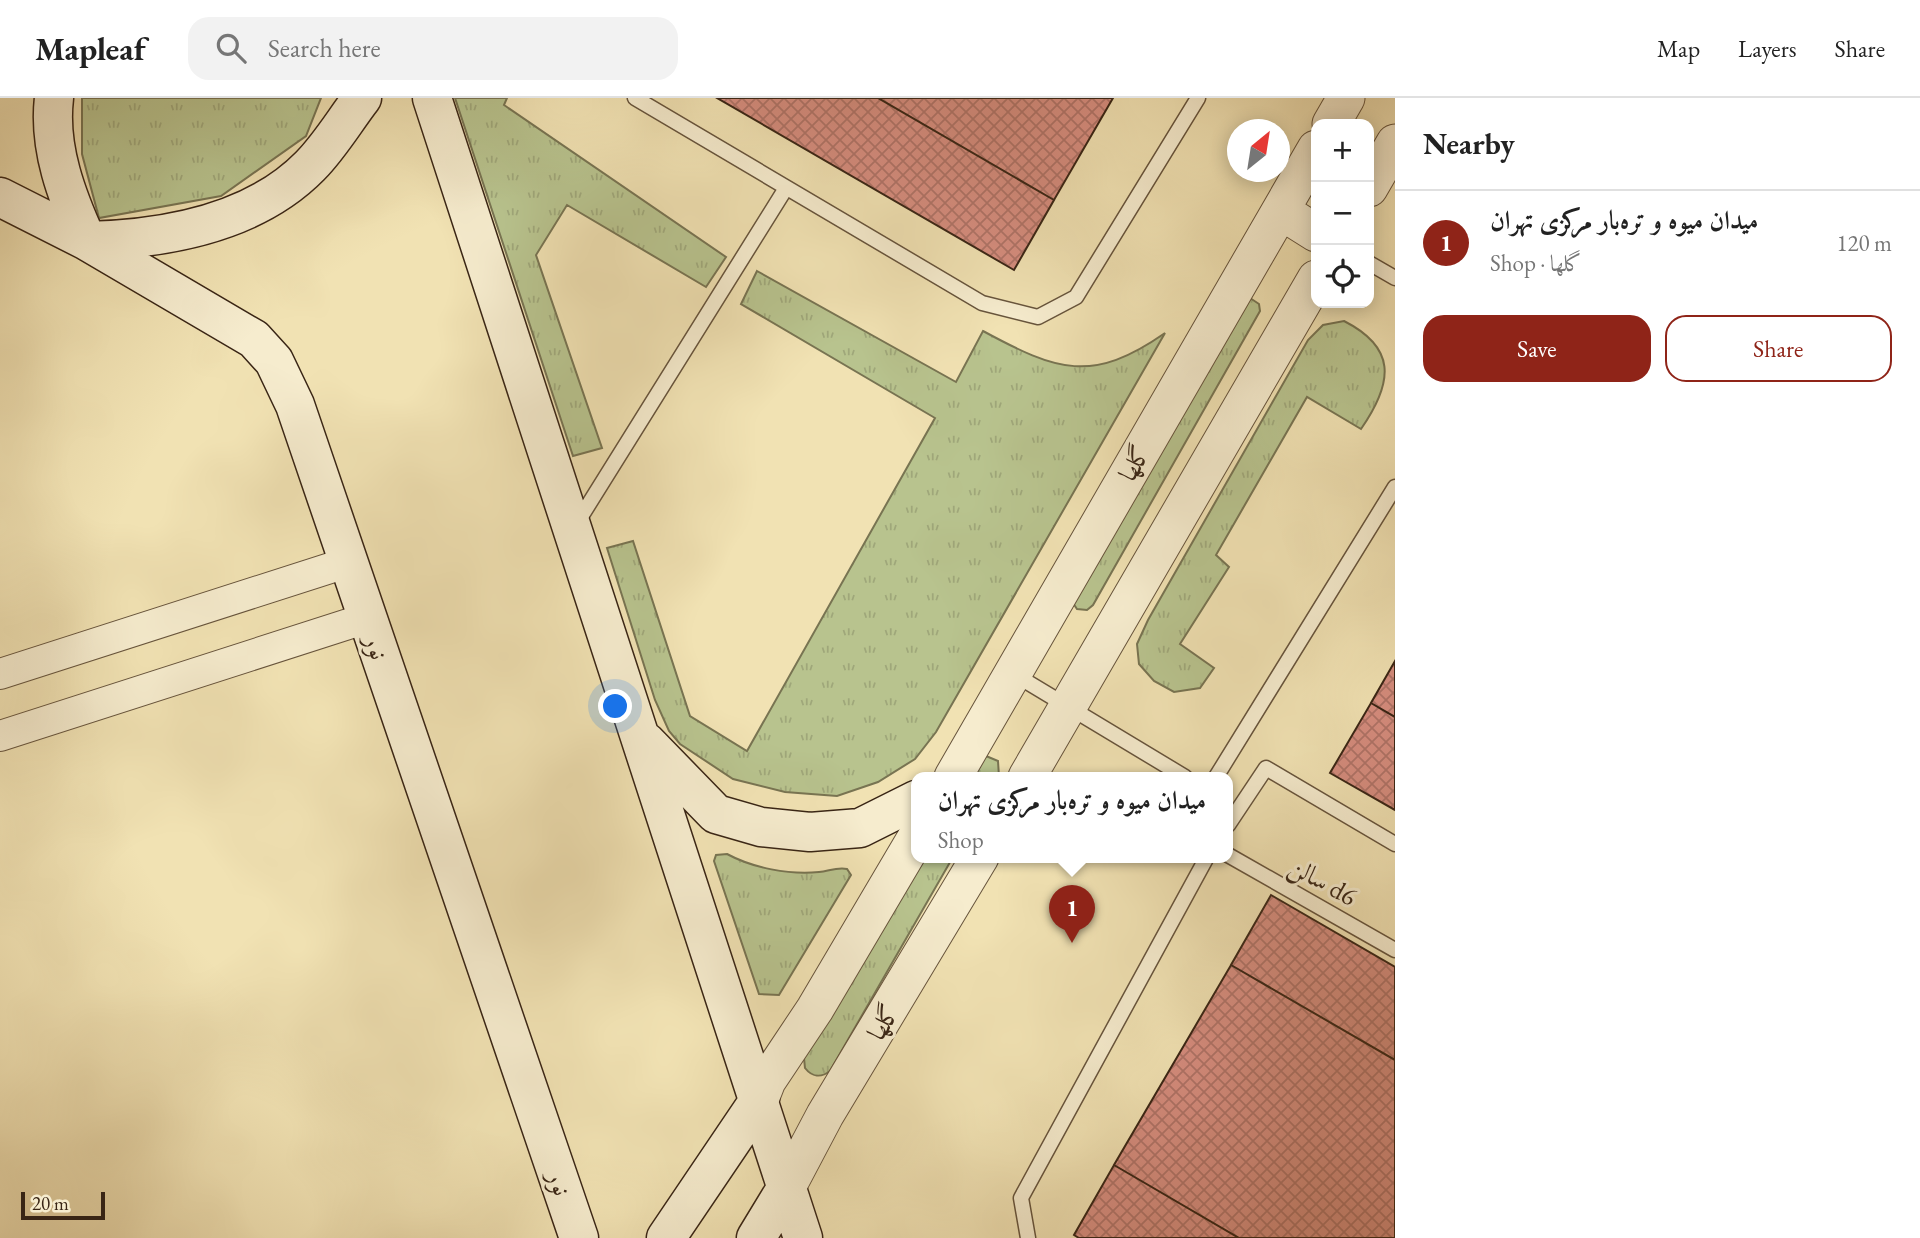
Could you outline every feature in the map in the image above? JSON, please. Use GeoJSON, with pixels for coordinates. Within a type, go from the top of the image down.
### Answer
{"type":"FeatureCollection","features":[{"type":"Feature","properties":{"kind":"main road"},"geometry":{"type":"LineString","coordinates":[[54,98],[54,133],[64,185],[87,241],[143,238],[191,228],[256,207],[284,189],[311,166],[362,98]]}},
{"type":"Feature","properties":{"kind":"main road"},"geometry":{"type":"LineString","coordinates":[[432,98],[760,1099],[803,1238]]}},
{"type":"Feature","properties":{"kind":"main road","name":"نور"},"geometry":{"type":"LineString","coordinates":[[0,197],[87,241],[225,321],[254,339],[274,361],[295,405],[579,1238]]}},
{"type":"Feature","properties":{"kind":"main road"},"geometry":{"type":"LineString","coordinates":[[640,734],[716,814],[761,827],[810,832],[860,828],[911,802]]}},
{"type":"Feature","properties":{"kind":"main road"},"geometry":{"type":"LineString","coordinates":[[666,1238],[760,1099]]}},
{"type":"Feature","properties":{"kind":"main road"},"geometry":{"type":"LineString","coordinates":[[756,1238],[787,1187]]}},
{"type":"Feature","properties":{"kind":"street"},"geometry":{"type":"LineString","coordinates":[[1334,119],[1346,98]]}},
{"type":"Feature","properties":{"kind":"street"},"geometry":{"type":"LineString","coordinates":[[1372,182],[1395,143]]}},
{"type":"Feature","properties":{"kind":"street","name":"گلها"},"geometry":{"type":"LineString","coordinates":[[956,772],[1311,158]]}},
{"type":"Feature","properties":{"kind":"street"},"geometry":{"type":"LineString","coordinates":[[1281,211],[1311,230]]}},
{"type":"Feature","properties":{"kind":"street"},"geometry":{"type":"LineString","coordinates":[[1030,772],[1311,288]]}},
{"type":"Feature","properties":{"kind":"street"},"geometry":{"type":"LineString","coordinates":[[0,674],[349,562]]}},
{"type":"Feature","properties":{"kind":"street"},"geometry":{"type":"LineString","coordinates":[[0,736],[367,618]]}},
{"type":"Feature","properties":{"kind":"street"},"geometry":{"type":"LineString","coordinates":[[760,1099],[767,1081],[815,1009],[911,846]]}},
{"type":"Feature","properties":{"kind":"street","name":"گلها"},"geometry":{"type":"LineString","coordinates":[[787,1187],[825,1115],[976,863]]}},
{"type":"Feature","properties":{"kind":"lane"},"geometry":{"type":"LineString","coordinates":[[635,98],[982,303],[1038,317],[1076,297],[1198,98]]}},
{"type":"Feature","properties":{"kind":"lane"},"geometry":{"type":"LineString","coordinates":[[573,530],[786,188]]}},
{"type":"Feature","properties":{"kind":"lane"},"geometry":{"type":"LineString","coordinates":[[1374,266],[1395,278]]}},
{"type":"Feature","properties":{"kind":"lane"},"geometry":{"type":"LineString","coordinates":[[1219,772],[1395,487]]}},
{"type":"Feature","properties":{"kind":"lane"},"geometry":{"type":"LineString","coordinates":[[1013,673],[1177,772]]}},
{"type":"Feature","properties":{"kind":"lane"},"geometry":{"type":"LineString","coordinates":[[1233,806],[1266,768],[1395,844]]}},
{"type":"Feature","properties":{"kind":"lane","name":"سالن d6"},"geometry":{"type":"LineString","coordinates":[[1233,858],[1395,950]]}},
{"type":"Feature","properties":{"kind":"lane"},"geometry":{"type":"LineString","coordinates":[[1028,1238],[1021,1198],[1204,863]]}},
{"type":"Feature","properties":{"kind":"green space"},"geometry":{"type":"Polygon","coordinates":[[[82,98],[321,98],[306,136],[221,196],[99,218],[82,154],[82,98]]]}},
{"type":"Feature","properties":{"kind":"green space"},"geometry":{"type":"Polygon","coordinates":[[[455,98],[507,98],[504,105],[726,257],[706,287],[567,205],[536,255],[602,448],[573,456],[455,98]]]}},
{"type":"Feature","properties":{"kind":"green space"},"geometry":{"type":"Polygon","coordinates":[[[757,271],[956,382],[983,331],[1032,355],[1054,363],[1074,366],[1116,360],[1165,333],[936,732],[915,759],[878,782],[837,796],[785,792],[733,779],[680,744],[669,731],[655,700],[607,548],[633,541],[690,716],[747,751],[935,418],[741,304],[757,271]]]}},
{"type":"Feature","properties":{"kind":"green space"},"geometry":{"type":"Polygon","coordinates":[[[1250,298],[1259,304],[1260,311],[1093,605],[1087,610],[1077,609],[1073,603],[1250,298]]]}},
{"type":"Feature","properties":{"kind":"green space"},"geometry":{"type":"Polygon","coordinates":[[[1344,321],[1361,331],[1381,354],[1384,380],[1380,395],[1361,429],[1307,397],[1216,555],[1229,567],[1180,644],[1214,668],[1200,688],[1174,692],[1154,681],[1139,664],[1137,644],[1148,620],[1308,340],[1323,325],[1344,321]]]}},
{"type":"Feature","properties":{"kind":"green space"},"geometry":{"type":"Polygon","coordinates":[[[986,756],[998,761],[999,772],[972,772],[986,756]]]}},
{"type":"Feature","properties":{"kind":"green space"},"geometry":{"type":"Polygon","coordinates":[[[727,854],[772,869],[808,873],[847,869],[851,875],[779,995],[759,994],[714,861],[716,855],[727,854]]]}},
{"type":"Feature","properties":{"kind":"green space"},"geometry":{"type":"Polygon","coordinates":[[[918,863],[950,863],[830,1071],[820,1076],[814,1075],[805,1068],[804,1058],[918,863]]]}},
{"type":"Feature","properties":{"kind":"building"},"geometry":{"type":"Polygon","coordinates":[[[717,98],[878,98],[1054,200],[1014,270],[717,98]]]}},
{"type":"Feature","properties":{"kind":"building"},"geometry":{"type":"Polygon","coordinates":[[[878,98],[1113,98],[1054,200],[878,98]]]}},
{"type":"Feature","properties":{"kind":"building"},"geometry":{"type":"Polygon","coordinates":[[[1395,661],[1395,717],[1371,703],[1395,661]]]}},
{"type":"Feature","properties":{"kind":"building"},"geometry":{"type":"Polygon","coordinates":[[[1371,703],[1395,717],[1395,810],[1330,773],[1371,703]]]}},
{"type":"Feature","properties":{"kind":"building"},"geometry":{"type":"Polygon","coordinates":[[[1271,895],[1395,967],[1395,1060],[1231,965],[1271,895]]]}},
{"type":"Feature","properties":{"kind":"building"},"geometry":{"type":"Polygon","coordinates":[[[1231,965],[1395,1060],[1395,1238],[1239,1238],[1114,1165],[1231,965]]]}},
{"type":"Feature","properties":{"kind":"building"},"geometry":{"type":"Polygon","coordinates":[[[1114,1165],[1239,1238],[1079,1238],[1074,1235],[1114,1165]]]}},
{"type":"Feature","properties":{"kind":"place","name":"میدان میوه و تره‌بار مرکزی تهران"},"geometry":{"type":"Point","coordinates":[1072,943]}}]}
